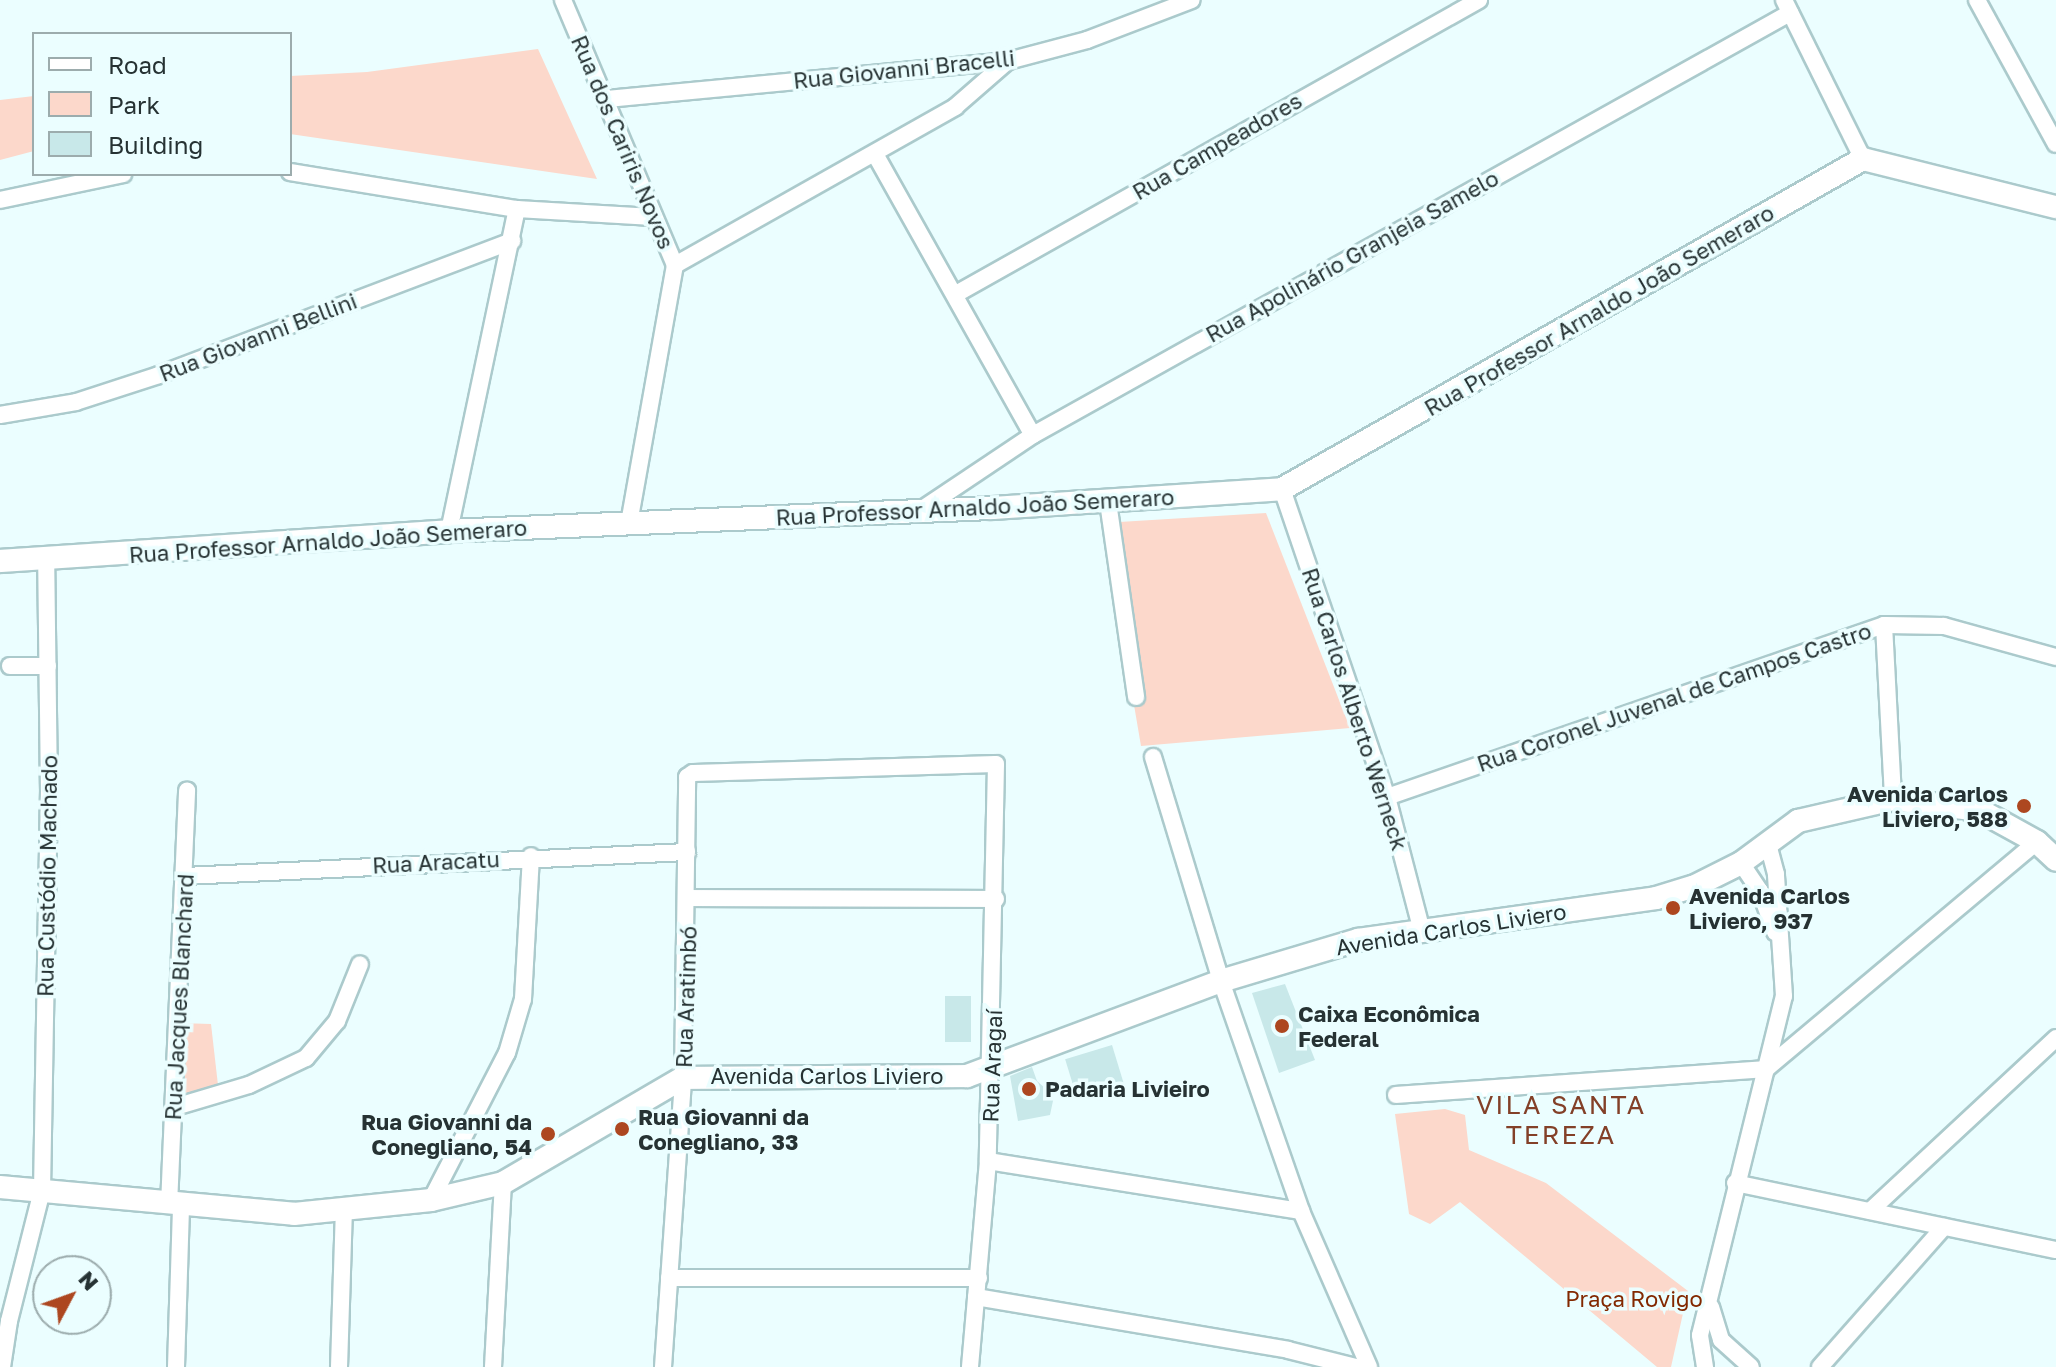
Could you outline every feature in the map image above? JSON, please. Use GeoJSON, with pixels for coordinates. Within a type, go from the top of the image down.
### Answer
{"type":"FeatureCollection","features":[{"type":"Feature","properties":{"kind":"street","name":"Rua dos Cariris Novos"},"geometry":{"type":"LineString","coordinates":[[563,0],[675,265],[629,522]]}},
{"type":"Feature","properties":{"kind":"street","name":"Rua Giovanni Bracelli"},"geometry":{"type":"LineString","coordinates":[[607,99],[1008,61],[1087,40],[1192,0]]}},
{"type":"Feature","properties":{"kind":"street","name":"Rua Campeadores"},"geometry":{"type":"LineString","coordinates":[[956,294],[1479,0]]}},
{"type":"Feature","properties":{"kind":"street"},"geometry":{"type":"LineString","coordinates":[[1977,0],[2056,144]]}},
{"type":"Feature","properties":{"kind":"street"},"geometry":{"type":"LineString","coordinates":[[1787,7],[1863,159],[2056,207]]}},
{"type":"Feature","properties":{"kind":"street","name":"Rua Apolinário Granjeia Samelo"},"geometry":{"type":"LineString","coordinates":[[920,511],[1033,435],[1787,7]]}},
{"type":"Feature","properties":{"kind":"street"},"geometry":{"type":"LineString","coordinates":[[675,265],[875,154],[981,88],[1008,61]]}},
{"type":"Feature","properties":{"kind":"street"},"geometry":{"type":"LineString","coordinates":[[875,154],[1033,435]]}},
{"type":"Feature","properties":{"kind":"street","name":"Rua Professor Arnaldo João Semeraro"},"geometry":{"type":"LineString","coordinates":[[0,561],[449,531],[1108,502],[1282,489],[1863,159]]}},
{"type":"Feature","properties":{"kind":"street"},"geometry":{"type":"LineString","coordinates":[[292,172],[517,209],[653,217]]}},
{"type":"Feature","properties":{"kind":"street"},"geometry":{"type":"LineString","coordinates":[[0,200],[114,176]]}},
{"type":"Feature","properties":{"kind":"street"},"geometry":{"type":"LineString","coordinates":[[449,531],[517,209]]}},
{"type":"Feature","properties":{"kind":"street","name":"Rua Giovanni Bellini"},"geometry":{"type":"LineString","coordinates":[[0,415],[76,402],[159,375],[512,241]]}},
{"type":"Feature","properties":{"kind":"street","name":"Rua Carlos Alberto Werneck"},"geometry":{"type":"LineString","coordinates":[[1282,489],[1387,797],[1422,931]]}},
{"type":"Feature","properties":{"kind":"street"},"geometry":{"type":"LineString","coordinates":[[1108,502],[1136,697]]}},
{"type":"Feature","properties":{"kind":"street","name":"Rua Custódio Machado"},"geometry":{"type":"LineString","coordinates":[[2,1367],[9,1321],[42,1191],[48,666],[46,560]]}},
{"type":"Feature","properties":{"kind":"street"},"geometry":{"type":"LineString","coordinates":[[1884,625],[1893,799]]}},
{"type":"Feature","properties":{"kind":"street","name":"Rua Coronel Juvenal de Campos Castro"},"geometry":{"type":"LineString","coordinates":[[1387,797],[1884,625],[1944,626],[2056,657]]}},
{"type":"Feature","properties":{"kind":"street"},"geometry":{"type":"LineString","coordinates":[[10,666],[48,666]]}},
{"type":"Feature","properties":{"kind":"street"},"geometry":{"type":"LineString","coordinates":[[1153,757],[1221,981],[1301,1211],[1369,1367]]}},
{"type":"Feature","properties":{"kind":"street","name":"Rua Aratimbó"},"geometry":{"type":"LineString","coordinates":[[663,1367],[683,1078],[689,898],[686,781],[693,773],[996,764]]}},
{"type":"Feature","properties":{"kind":"street","name":"Rua Aragaí"},"geometry":{"type":"LineString","coordinates":[[970,1367],[988,1161],[996,899],[996,764]]}},
{"type":"Feature","properties":{"kind":"street","name":"Rua Jacques Blanchard"},"geometry":{"type":"LineString","coordinates":[[176,1367],[175,1107],[187,790]]}},
{"type":"Feature","properties":{"kind":"street","name":"Avenida Carlos Liviero"},"geometry":{"type":"LineString","coordinates":[[683,1078],[967,1076],[1221,981],[1358,940],[1656,898],[1713,879],[1741,863],[1798,821],[1893,799],[1979,810],[2037,842],[2056,860]]}},
{"type":"Feature","properties":{"kind":"street"},"geometry":{"type":"LineString","coordinates":[[1705,1367],[1700,1335],[1711,1305],[1735,1183],[1784,996],[1776,874],[1767,841]]}},
{"type":"Feature","properties":{"kind":"street"},"geometry":{"type":"LineString","coordinates":[[1396,1095],[1766,1069],[2037,842]]}},
{"type":"Feature","properties":{"kind":"street","name":"Rua Aracatu"},"geometry":{"type":"LineString","coordinates":[[185,876],[531,856],[687,852]]}},
{"type":"Feature","properties":{"kind":"street"},"geometry":{"type":"LineString","coordinates":[[431,1200],[507,1053],[523,999],[531,856]]}},
{"type":"Feature","properties":{"kind":"street"},"geometry":{"type":"LineString","coordinates":[[1741,863],[1760,891],[1778,937]]}},
{"type":"Feature","properties":{"kind":"street"},"geometry":{"type":"LineString","coordinates":[[689,898],[996,899]]}},
{"type":"Feature","properties":{"kind":"street"},"geometry":{"type":"LineString","coordinates":[[175,1107],[234,1091],[306,1058],[337,1021],[360,964]]}},
{"type":"Feature","properties":{"kind":"street"},"geometry":{"type":"LineString","coordinates":[[1870,1211],[2056,1038]]}},
{"type":"Feature","properties":{"kind":"street"},"geometry":{"type":"LineString","coordinates":[[0,1187],[175,1206],[294,1214],[431,1200],[503,1183],[683,1078]]}},
{"type":"Feature","properties":{"kind":"street"},"geometry":{"type":"LineString","coordinates":[[988,1161],[1301,1211]]}},
{"type":"Feature","properties":{"kind":"street"},"geometry":{"type":"LineString","coordinates":[[493,1367],[503,1183]]}},
{"type":"Feature","properties":{"kind":"street"},"geometry":{"type":"LineString","coordinates":[[1735,1183],[2056,1250]]}},
{"type":"Feature","properties":{"kind":"street"},"geometry":{"type":"LineString","coordinates":[[339,1367],[344,1209]]}},
{"type":"Feature","properties":{"kind":"street"},"geometry":{"type":"LineString","coordinates":[[1820,1367],[1944,1227]]}},
{"type":"Feature","properties":{"kind":"street"},"geometry":{"type":"LineString","coordinates":[[669,1278],[979,1278]]}},
{"type":"Feature","properties":{"kind":"street"},"geometry":{"type":"LineString","coordinates":[[976,1297],[1288,1350],[1356,1367]]}},
{"type":"Feature","properties":{"kind":"street"},"geometry":{"type":"LineString","coordinates":[[1711,1305],[1721,1340],[1751,1367]]}},
{"type":"Feature","properties":{"kind":"green space"},"geometry":{"type":"Polygon","coordinates":[[[538,49],[597,179],[292,134],[292,76],[367,72],[538,49]]]}},
{"type":"Feature","properties":{"kind":"green space"},"geometry":{"type":"Polygon","coordinates":[[[32,96],[32,152],[0,160],[0,100],[32,96]]]}},
{"type":"Feature","properties":{"kind":"green space"},"geometry":{"type":"Polygon","coordinates":[[[1266,513],[1350,728],[1141,746],[1103,523],[1266,513]]]}},
{"type":"Feature","properties":{"kind":"green space"},"geometry":{"type":"Polygon","coordinates":[[[179,1023],[211,1024],[219,1094],[181,1103],[179,1023]]]}},
{"type":"Feature","properties":{"kind":"green space","name":"Praça Rovigo"},"geometry":{"type":"Polygon","coordinates":[[[1445,1109],[1465,1115],[1469,1150],[1546,1183],[1688,1291],[1671,1367],[1657,1367],[1460,1202],[1430,1224],[1409,1214],[1395,1114],[1445,1109]]]}},
{"type":"Feature","properties":{"kind":"building","name":"Caixa Econômica Federal"},"geometry":{"type":"Polygon","coordinates":[[[1285,984],[1315,1060],[1279,1073],[1252,993],[1285,984]]]}},
{"type":"Feature","properties":{"kind":"building"},"geometry":{"type":"Polygon","coordinates":[[[945,996],[971,996],[971,1042],[945,1042],[945,996]]]}},
{"type":"Feature","properties":{"kind":"building"},"geometry":{"type":"Polygon","coordinates":[[[1112,1045],[1124,1084],[1077,1099],[1065,1059],[1112,1045]]]}},
{"type":"Feature","properties":{"kind":"building","name":"Padaria Livieiro"},"geometry":{"type":"Polygon","coordinates":[[[1032,1067],[1037,1081],[1054,1096],[1050,1115],[1018,1121],[1010,1076],[1032,1067]]]}},
{"type":"Feature","properties":{"kind":"place","name":"Avenida Carlos Liviero, 588"},"geometry":{"type":"Point","coordinates":[2024,806]}},
{"type":"Feature","properties":{"kind":"place","name":"Avenida Carlos Liviero, 937"},"geometry":{"type":"Point","coordinates":[1673,908]}},
{"type":"Feature","properties":{"kind":"place","name":"Caixa Econômica Federal"},"geometry":{"type":"Point","coordinates":[1282,1026]}},
{"type":"Feature","properties":{"kind":"place","name":"Padaria Livieiro"},"geometry":{"type":"Point","coordinates":[1029,1089]}},
{"type":"Feature","properties":{"kind":"place","name":"Rua Giovanni da Conegliano, 33"},"geometry":{"type":"Point","coordinates":[622,1129]}},
{"type":"Feature","properties":{"kind":"place","name":"Rua Giovanni da Conegliano, 54"},"geometry":{"type":"Point","coordinates":[548,1134]}},
{"type":"Feature","properties":{"kind":"district","name":"VILA SANTA TEREZA"},"geometry":{"type":"Point","coordinates":[1561,1120]}}]}
